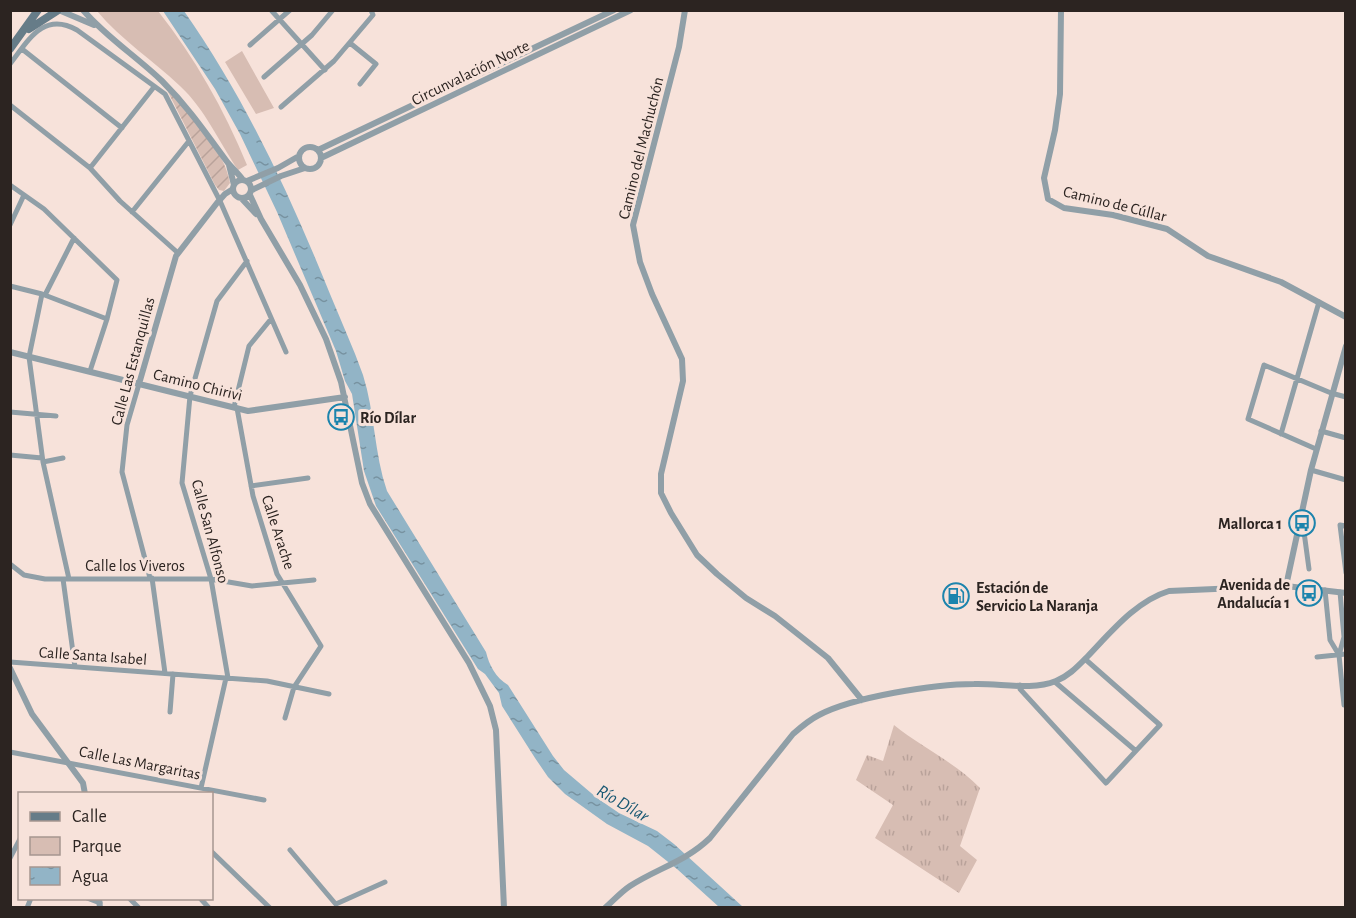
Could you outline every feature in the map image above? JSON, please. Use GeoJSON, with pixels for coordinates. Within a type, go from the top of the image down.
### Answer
{"type":"FeatureCollection","features":[{"type":"Feature","properties":{"kind":"main road"},"geometry":{"type":"LineString","coordinates":[[10,49],[38,10]]}},
{"type":"Feature","properties":{"kind":"main road"},"geometry":{"type":"LineString","coordinates":[[21,36],[39,21],[59,11]]}},
{"type":"Feature","properties":{"kind":"street"},"geometry":{"type":"LineString","coordinates":[[83,10],[97,26],[145,65],[171,90],[193,113],[229,164],[250,184],[261,219],[315,315],[335,364],[345,397],[358,467],[370,504],[469,663],[490,706],[496,730],[504,907]]}},
{"type":"Feature","properties":{"kind":"street"},"geometry":{"type":"LineString","coordinates":[[271,10],[325,70]]}},
{"type":"Feature","properties":{"kind":"street"},"geometry":{"type":"LineString","coordinates":[[250,45],[290,10]]}},
{"type":"Feature","properties":{"kind":"street"},"geometry":{"type":"LineString","coordinates":[[264,77],[302,44],[333,10]]}},
{"type":"Feature","properties":{"kind":"street","name":"Circunvalación Norte"},"geometry":{"type":"LineString","coordinates":[[318,150],[614,10]]}},
{"type":"Feature","properties":{"kind":"street","name":"Circunvalación Norte"},"geometry":{"type":"LineString","coordinates":[[321,158],[631,10]]}},
{"type":"Feature","properties":{"kind":"street","name":"Camino del Machuchón"},"geometry":{"type":"LineString","coordinates":[[684,10],[679,47],[633,225],[640,262],[682,359],[684,370],[679,404],[661,474],[661,492],[698,555],[746,598],[776,616],[828,658],[862,700]]}},
{"type":"Feature","properties":{"kind":"street","name":"Camino de Cúllar"},"geometry":{"type":"LineString","coordinates":[[1061,10],[1060,94],[1055,130],[1044,178],[1048,199],[1064,208],[1113,215],[1167,229],[1208,255],[1281,282],[1346,317]]}},
{"type":"Feature","properties":{"kind":"street"},"geometry":{"type":"LineString","coordinates":[[59,11],[97,26]]}},
{"type":"Feature","properties":{"kind":"street"},"geometry":{"type":"LineString","coordinates":[[281,107],[325,70],[350,43],[372,13]]}},
{"type":"Feature","properties":{"kind":"street"},"geometry":{"type":"LineString","coordinates":[[10,64],[40,28],[53,24],[70,26],[165,94],[220,201],[286,352]]}},
{"type":"Feature","properties":{"kind":"street"},"geometry":{"type":"LineString","coordinates":[[350,43],[376,64],[360,84]]}},
{"type":"Feature","properties":{"kind":"street"},"geometry":{"type":"LineString","coordinates":[[22,49],[122,128]]}},
{"type":"Feature","properties":{"kind":"street"},"geometry":{"type":"LineString","coordinates":[[90,168],[154,87]]}},
{"type":"Feature","properties":{"kind":"street"},"geometry":{"type":"LineString","coordinates":[[10,105],[90,168],[132,212],[178,253]]}},
{"type":"Feature","properties":{"kind":"street"},"geometry":{"type":"LineString","coordinates":[[132,212],[189,141]]}},
{"type":"Feature","properties":{"kind":"street"},"geometry":{"type":"LineString","coordinates":[[220,201],[239,198],[281,176],[316,167],[321,158],[318,150],[308,147],[303,149],[299,156],[278,168],[238,181],[233,187]]}},
{"type":"Feature","properties":{"kind":"street"},"geometry":{"type":"LineString","coordinates":[[299,156],[300,163],[305,168]]}},
{"type":"Feature","properties":{"kind":"street"},"geometry":{"type":"LineString","coordinates":[[229,164],[233,187],[239,198],[261,219]]}},
{"type":"Feature","properties":{"kind":"street"},"geometry":{"type":"LineString","coordinates":[[10,185],[44,209],[117,280],[90,371]]}},
{"type":"Feature","properties":{"kind":"street","name":"Calle Las Estanquillas"},"geometry":{"type":"LineString","coordinates":[[165,673],[151,578],[122,472],[127,425],[178,253],[233,187]]}},
{"type":"Feature","properties":{"kind":"street"},"geometry":{"type":"LineString","coordinates":[[10,225],[24,195]]}},
{"type":"Feature","properties":{"kind":"street"},"geometry":{"type":"LineString","coordinates":[[66,579],[42,460],[28,357],[43,295],[74,238]]}},
{"type":"Feature","properties":{"kind":"street","name":"Calle San Alfonso"},"geometry":{"type":"LineString","coordinates":[[201,788],[227,678],[211,579],[182,483],[190,396],[217,301],[247,261]]}},
{"type":"Feature","properties":{"kind":"street"},"geometry":{"type":"LineString","coordinates":[[10,286],[43,295],[107,319]]}},
{"type":"Feature","properties":{"kind":"street"},"geometry":{"type":"LineString","coordinates":[[1281,434],[1318,302]]}},
{"type":"Feature","properties":{"kind":"street","name":"Calle Arache"},"geometry":{"type":"LineString","coordinates":[[272,319],[249,346],[236,408],[251,486],[277,574],[321,646],[294,687],[285,717]]}},
{"type":"Feature","properties":{"kind":"street"},"geometry":{"type":"LineString","coordinates":[[1286,586],[1316,449],[1346,346]]}},
{"type":"Feature","properties":{"kind":"street","name":"Camino Chirivi"},"geometry":{"type":"LineString","coordinates":[[10,352],[248,411],[345,397]]}},
{"type":"Feature","properties":{"kind":"street"},"geometry":{"type":"LineString","coordinates":[[1316,449],[1248,419],[1264,365],[1346,397]]}},
{"type":"Feature","properties":{"kind":"street"},"geometry":{"type":"LineString","coordinates":[[10,412],[56,416]]}},
{"type":"Feature","properties":{"kind":"street"},"geometry":{"type":"LineString","coordinates":[[1321,431],[1346,438]]}},
{"type":"Feature","properties":{"kind":"street"},"geometry":{"type":"LineString","coordinates":[[10,455],[42,460],[63,458]]}},
{"type":"Feature","properties":{"kind":"street"},"geometry":{"type":"LineString","coordinates":[[1311,470],[1346,480]]}},
{"type":"Feature","properties":{"kind":"street"},"geometry":{"type":"LineString","coordinates":[[251,486],[308,478]]}},
{"type":"Feature","properties":{"kind":"street"},"geometry":{"type":"LineString","coordinates":[[1299,524],[1304,532],[1309,569]]}},
{"type":"Feature","properties":{"kind":"street"},"geometry":{"type":"LineString","coordinates":[[1342,525],[1346,573]]}},
{"type":"Feature","properties":{"kind":"street","name":"Calle los Viveros"},"geometry":{"type":"LineString","coordinates":[[10,564],[24,575],[45,579],[211,579],[252,586],[314,580]]}},
{"type":"Feature","properties":{"kind":"street","name":"Calle los Viveros"},"geometry":{"type":"LineString","coordinates":[[66,579],[75,667]]}},
{"type":"Feature","properties":{"kind":"street"},"geometry":{"type":"LineString","coordinates":[[605,908],[632,885],[691,854],[710,838],[793,734],[817,715],[862,700],[962,684],[1035,685],[1055,682],[1065,677],[1141,604],[1168,591],[1286,586],[1343,592],[1344,705]]}},
{"type":"Feature","properties":{"kind":"street"},"geometry":{"type":"LineString","coordinates":[[1325,590],[1330,640],[1342,654]]}},
{"type":"Feature","properties":{"kind":"street"},"geometry":{"type":"LineString","coordinates":[[1317,657],[1342,654]]}},
{"type":"Feature","properties":{"kind":"street"},"geometry":{"type":"LineString","coordinates":[[1020,685],[1020,689],[1106,783],[1160,725],[1084,659]]}},
{"type":"Feature","properties":{"kind":"street","name":"Calle Santa Isabel"},"geometry":{"type":"LineString","coordinates":[[10,662],[267,681],[329,694]]}},
{"type":"Feature","properties":{"kind":"street"},"geometry":{"type":"LineString","coordinates":[[10,668],[32,714],[83,783],[85,792]]}},
{"type":"Feature","properties":{"kind":"street"},"geometry":{"type":"LineString","coordinates":[[170,712],[173,674]]}},
{"type":"Feature","properties":{"kind":"street"},"geometry":{"type":"LineString","coordinates":[[1055,682],[1136,752]]}},
{"type":"Feature","properties":{"kind":"street","name":"Calle Las Margaritas"},"geometry":{"type":"LineString","coordinates":[[10,752],[264,800]]}},
{"type":"Feature","properties":{"kind":"street"},"geometry":{"type":"LineString","coordinates":[[10,858],[18,843]]}},
{"type":"Feature","properties":{"kind":"street"},"geometry":{"type":"LineString","coordinates":[[290,850],[337,906],[385,882]]}},
{"type":"Feature","properties":{"kind":"street"},"geometry":{"type":"LineString","coordinates":[[213,853],[270,908]]}},
{"type":"Feature","properties":{"kind":"street"},"geometry":{"type":"LineString","coordinates":[[93,908],[100,903]]}},
{"type":"Feature","properties":{"kind":"green space"},"geometry":{"type":"Polygon","coordinates":[[[97,11],[158,11],[208,85],[247,165],[238,170],[189,95],[116,31],[97,11]]]}},
{"type":"Feature","properties":{"kind":"green space"},"geometry":{"type":"Polygon","coordinates":[[[242,51],[274,108],[256,114],[225,62],[242,51]]]}},
{"type":"Feature","properties":{"kind":"green space"},"geometry":{"type":"Polygon","coordinates":[[[169,91],[206,134],[221,158],[230,183],[224,191],[219,190],[215,185],[169,91]]]}},
{"type":"Feature","properties":{"kind":"green space"},"geometry":{"type":"Polygon","coordinates":[[[894,725],[971,779],[980,788],[960,846],[977,860],[959,893],[875,838],[893,805],[856,780],[867,755],[883,761],[894,725]]]}},
{"type":"Feature","properties":{"kind":"water"},"geometry":{"type":"Polygon","coordinates":[[[163,11],[184,11],[227,78],[265,148],[299,220],[363,375],[379,462],[387,491],[486,652],[494,671],[508,685],[564,770],[619,813],[657,831],[674,844],[743,907],[719,907],[648,846],[607,824],[565,794],[548,777],[535,758],[502,706],[499,693],[485,674],[478,669],[376,506],[364,471],[352,394],[277,212],[240,134],[215,89],[163,11]]]}},
{"type":"Feature","properties":{"kind":"place","name":"Río Dílar"},"geometry":{"type":"Point","coordinates":[341,417]}},
{"type":"Feature","properties":{"kind":"place","name":"Mallorca 1"},"geometry":{"type":"Point","coordinates":[1302,523]}},
{"type":"Feature","properties":{"kind":"place","name":"Avenida de Andalucía 1"},"geometry":{"type":"Point","coordinates":[1309,593]}},
{"type":"Feature","properties":{"kind":"place","name":"Estación de Servicio La Naranja"},"geometry":{"type":"Point","coordinates":[956,596]}}]}
